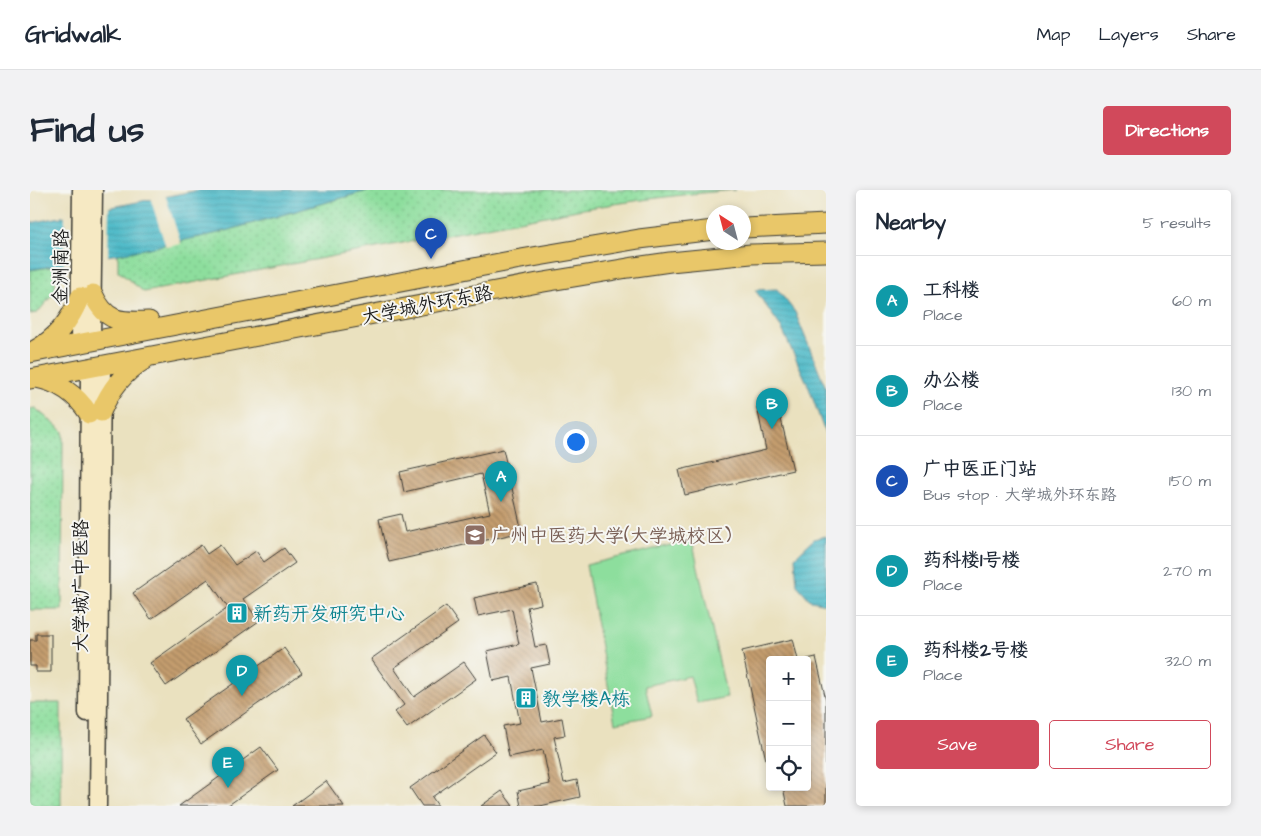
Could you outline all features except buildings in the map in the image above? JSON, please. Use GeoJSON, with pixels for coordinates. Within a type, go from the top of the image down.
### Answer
{"type":"FeatureCollection","features":[{"type":"Feature","properties":{"kind":"main road","name":"金洲南路"},"geometry":{"type":"LineString","coordinates":[[81,190],[87,288]]}},
{"type":"Feature","properties":{"kind":"main road","name":"金洲南路"},"geometry":{"type":"LineString","coordinates":[[85,343],[94,190]]}},
{"type":"Feature","properties":{"kind":"main road"},"geometry":{"type":"LineString","coordinates":[[751,228],[826,224]]}},
{"type":"Feature","properties":{"kind":"main road","name":"大学城外环东路"},"geometry":{"type":"LineString","coordinates":[[30,353],[516,260],[639,239],[706,231]]}},
{"type":"Feature","properties":{"kind":"main road","name":"大学城外环东路"},"geometry":{"type":"LineString","coordinates":[[32,378],[538,283],[628,268],[751,254],[826,252]]}},
{"type":"Feature","properties":{"kind":"main road"},"geometry":{"type":"LineString","coordinates":[[30,353],[63,327],[87,288],[104,311],[117,320],[180,325]]}},
{"type":"Feature","properties":{"kind":"main road"},"geometry":{"type":"LineString","coordinates":[[32,378],[54,384],[69,392],[95,413],[117,384],[133,368],[149,357]]}},
{"type":"Feature","properties":{"kind":"main road","name":"大学城广中医路"},"geometry":{"type":"LineString","coordinates":[[87,806],[96,367]]}},
{"type":"Feature","properties":{"kind":"main road","name":"大学城广中医路"},"geometry":{"type":"LineString","coordinates":[[95,413],[98,806]]}},
{"type":"Feature","properties":{"kind":"green space"},"geometry":{"type":"Polygon","coordinates":[[[370,190],[736,190],[656,198],[577,210],[144,292],[118,271],[118,254],[218,233],[370,190]]]}},
{"type":"Feature","properties":{"kind":"green space"},"geometry":{"type":"Polygon","coordinates":[[[56,266],[55,292],[37,313],[30,314],[30,270],[56,266]]]}},
{"type":"Feature","properties":{"kind":"green space"},"geometry":{"type":"Polygon","coordinates":[[[35,408],[63,431],[62,610],[30,610],[30,409],[35,408]]]}},
{"type":"Feature","properties":{"kind":"green space"},"geometry":{"type":"Polygon","coordinates":[[[692,540],[727,697],[697,703],[690,676],[645,686],[652,716],[615,723],[586,565],[692,540]]]}},
{"type":"Feature","properties":{"kind":"green space"},"geometry":{"type":"Polygon","coordinates":[[[30,703],[61,703],[61,806],[30,806],[30,703]]]}},
{"type":"Feature","properties":{"kind":"water"},"geometry":{"type":"Polygon","coordinates":[[[199,190],[370,190],[218,233],[140,250],[30,270],[30,223],[199,190]]]}},
{"type":"Feature","properties":{"kind":"water"},"geometry":{"type":"Polygon","coordinates":[[[777,289],[795,312],[826,388],[826,436],[808,385],[781,327],[755,290],[777,289]]]}},
{"type":"Feature","properties":{"kind":"water"},"geometry":{"type":"Polygon","coordinates":[[[826,536],[826,604],[811,601],[797,585],[795,557],[814,539],[826,536]]]}},
{"type":"Feature","properties":{"kind":"pier"},"geometry":{"type":"Polygon","coordinates":[[[165,194],[181,244],[166,247],[150,197],[165,194]]]}},
{"type":"Feature","properties":{"kind":"pier"},"geometry":{"type":"Polygon","coordinates":[[[109,205],[108,259],[64,267],[65,214],[109,205]]]}},
{"type":"Feature","properties":{"kind":"place","name":"广中医正门站"},"geometry":{"type":"Point","coordinates":[431,259]}},
{"type":"Feature","properties":{"kind":"place","name":"办公楼"},"geometry":{"type":"Point","coordinates":[772,429]}},
{"type":"Feature","properties":{"kind":"place","name":"工科楼"},"geometry":{"type":"Point","coordinates":[501,502]}},
{"type":"Feature","properties":{"kind":"place","name":"广州中医药大学(大学城校区)"},"geometry":{"type":"Point","coordinates":[475,535]}},
{"type":"Feature","properties":{"kind":"place","name":"新药开发研究中心"},"geometry":{"type":"Point","coordinates":[237,613]}},
{"type":"Feature","properties":{"kind":"place","name":"药科楼1号楼"},"geometry":{"type":"Point","coordinates":[242,696]}},
{"type":"Feature","properties":{"kind":"place","name":"教学楼A栋"},"geometry":{"type":"Point","coordinates":[526,698]}},
{"type":"Feature","properties":{"kind":"place","name":"药科楼2号楼"},"geometry":{"type":"Point","coordinates":[228,788]}}]}
